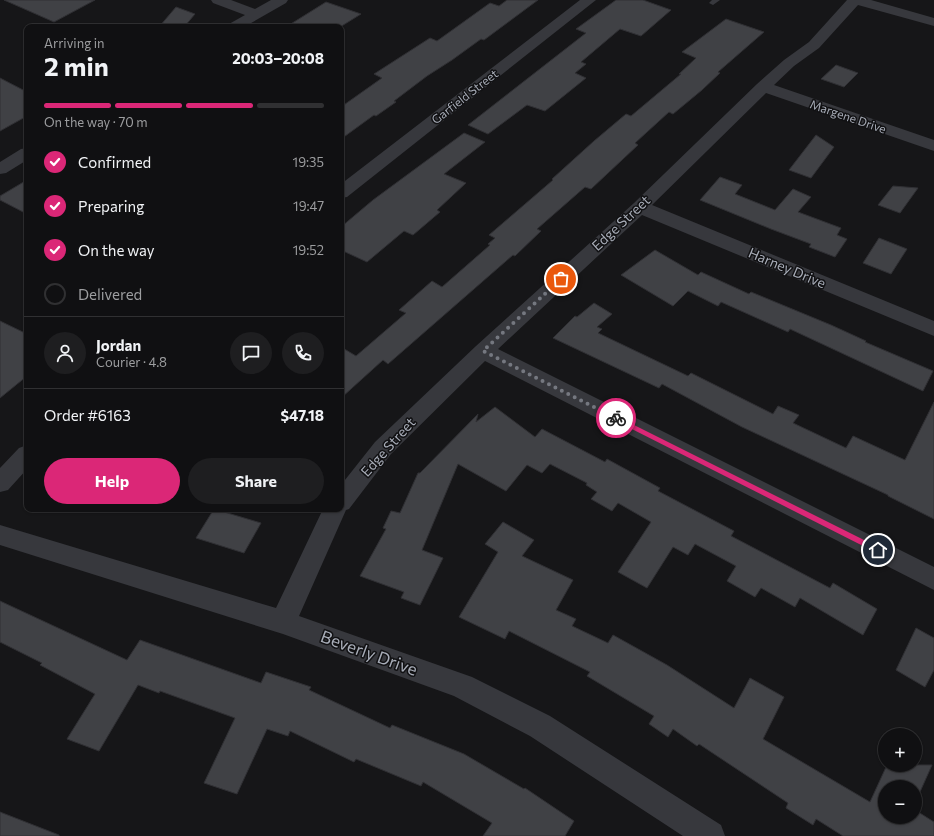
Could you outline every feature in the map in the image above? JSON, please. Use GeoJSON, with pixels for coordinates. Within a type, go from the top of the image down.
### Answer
{"type":"FeatureCollection","features":[{"type":"Feature","properties":{"kind":"street"},"geometry":{"type":"LineString","coordinates":[[218,0],[256,14]]}},
{"type":"Feature","properties":{"kind":"street"},"geometry":{"type":"LineString","coordinates":[[239,24],[280,0]]}},
{"type":"Feature","properties":{"kind":"street","name":"Garfield Street"},"geometry":{"type":"LineString","coordinates":[[344,191],[589,0]]}},
{"type":"Feature","properties":{"kind":"street"},"geometry":{"type":"LineString","coordinates":[[855,0],[934,22]]}},
{"type":"Feature","properties":{"kind":"street","name":"Edge Street"},"geometry":{"type":"LineString","coordinates":[[344,498],[383,448],[483,351],[640,207],[762,87],[789,63],[814,45],[855,0]]}},
{"type":"Feature","properties":{"kind":"street","name":"Margene Drive"},"geometry":{"type":"LineString","coordinates":[[762,87],[934,146]]}},
{"type":"Feature","properties":{"kind":"street"},"geometry":{"type":"LineString","coordinates":[[0,169],[24,155]]}},
{"type":"Feature","properties":{"kind":"street","name":"Harney Drive"},"geometry":{"type":"LineString","coordinates":[[640,207],[934,329]]}},
{"type":"Feature","properties":{"kind":"street"},"geometry":{"type":"LineString","coordinates":[[483,351],[934,578]]}},
{"type":"Feature","properties":{"kind":"street"},"geometry":{"type":"LineString","coordinates":[[0,483],[24,457]]}},
{"type":"Feature","properties":{"kind":"street"},"geometry":{"type":"LineString","coordinates":[[283,622],[334,512]]}},
{"type":"Feature","properties":{"kind":"street","name":"Beverly Drive"},"geometry":{"type":"LineString","coordinates":[[0,535],[283,622],[462,686],[540,726],[710,836]]}},
{"type":"Feature","properties":{"kind":"building"},"geometry":{"type":"Polygon","coordinates":[[[4,0],[95,0],[54,22],[4,0]]]}},
{"type":"Feature","properties":{"kind":"building"},"geometry":{"type":"Polygon","coordinates":[[[507,0],[538,0],[484,40],[481,39],[427,76],[394,101],[396,102],[376,116],[374,115],[344,137],[344,105],[382,78],[374,74],[430,38],[437,41],[490,3],[499,6],[507,0]]]}},
{"type":"Feature","properties":{"kind":"building"},"geometry":{"type":"Polygon","coordinates":[[[616,0],[643,0],[671,10],[641,36],[620,29],[581,62],[586,64],[575,73],[586,78],[545,111],[527,105],[488,134],[468,125],[586,33],[576,29],[616,0]]]}},
{"type":"Feature","properties":{"kind":"building"},"geometry":{"type":"Polygon","coordinates":[[[326,2],[361,14],[344,25],[291,24],[326,2]]]}},
{"type":"Feature","properties":{"kind":"building"},"geometry":{"type":"Polygon","coordinates":[[[176,7],[195,14],[187,24],[162,24],[176,7]]]}},
{"type":"Feature","properties":{"kind":"building"},"geometry":{"type":"Polygon","coordinates":[[[726,19],[764,32],[718,72],[720,73],[702,90],[673,114],[669,112],[635,143],[638,145],[591,189],[585,187],[537,229],[541,231],[515,256],[513,255],[388,364],[383,360],[344,395],[344,349],[356,356],[406,313],[399,310],[432,281],[442,287],[490,245],[488,244],[495,238],[489,235],[553,180],[552,179],[594,141],[626,114],[631,116],[681,74],[679,74],[696,58],[682,52],[726,19]]]}},
{"type":"Feature","properties":{"kind":"building"},"geometry":{"type":"Polygon","coordinates":[[[836,65],[858,73],[844,87],[821,79],[836,65]]]}},
{"type":"Feature","properties":{"kind":"building"},"geometry":{"type":"Polygon","coordinates":[[[0,78],[24,90],[24,118],[0,131],[0,78]]]}},
{"type":"Feature","properties":{"kind":"building"},"geometry":{"type":"Polygon","coordinates":[[[464,133],[485,142],[444,174],[466,183],[437,210],[440,212],[413,235],[404,231],[367,262],[344,251],[344,224],[373,200],[464,133]]]}},
{"type":"Feature","properties":{"kind":"building"},"geometry":{"type":"Polygon","coordinates":[[[816,135],[834,147],[811,178],[789,170],[816,135]]]}},
{"type":"Feature","properties":{"kind":"building"},"geometry":{"type":"Polygon","coordinates":[[[720,177],[742,185],[735,194],[775,210],[793,189],[811,197],[798,212],[841,228],[837,235],[847,239],[835,257],[809,247],[811,244],[700,200],[720,177]]]}},
{"type":"Feature","properties":{"kind":"building"},"geometry":{"type":"Polygon","coordinates":[[[24,182],[24,212],[0,200],[0,196],[24,182]]]}},
{"type":"Feature","properties":{"kind":"building"},"geometry":{"type":"Polygon","coordinates":[[[893,186],[918,188],[900,213],[878,205],[893,186]]]}},
{"type":"Feature","properties":{"kind":"building"},"geometry":{"type":"Polygon","coordinates":[[[879,238],[907,249],[891,274],[863,263],[879,238]]]}},
{"type":"Feature","properties":{"kind":"building"},"geometry":{"type":"Polygon","coordinates":[[[655,250],[698,275],[701,272],[749,294],[751,292],[831,325],[866,341],[865,342],[933,371],[923,391],[790,329],[788,332],[721,302],[718,306],[688,291],[673,306],[621,275],[655,250]]]}},
{"type":"Feature","properties":{"kind":"building"},"geometry":{"type":"Polygon","coordinates":[[[594,303],[612,314],[597,327],[602,329],[598,333],[688,376],[691,373],[773,414],[778,406],[799,415],[793,423],[846,448],[853,436],[905,460],[934,402],[934,519],[888,495],[742,427],[662,384],[659,388],[553,338],[575,316],[577,317],[594,303]]]}},
{"type":"Feature","properties":{"kind":"building"},"geometry":{"type":"Polygon","coordinates":[[[0,321],[24,333],[24,378],[0,398],[0,321]]]}},
{"type":"Feature","properties":{"kind":"building"},"geometry":{"type":"Polygon","coordinates":[[[495,407],[535,437],[542,429],[605,462],[607,459],[660,488],[658,491],[734,531],[731,536],[830,588],[833,583],[877,609],[863,635],[800,598],[795,607],[761,588],[755,597],[727,581],[736,566],[695,544],[688,555],[673,547],[647,588],[618,572],[651,522],[618,503],[612,511],[591,499],[597,492],[586,485],[587,483],[550,464],[542,473],[527,465],[506,491],[458,464],[422,550],[443,558],[420,605],[401,598],[404,592],[360,576],[386,529],[383,528],[391,511],[400,513],[418,473],[420,473],[478,414],[476,422],[495,407]]]}},
{"type":"Feature","properties":{"kind":"building"},"geometry":{"type":"Polygon","coordinates":[[[212,512],[224,512],[261,523],[244,553],[196,538],[212,512]]]}},
{"type":"Feature","properties":{"kind":"building"},"geometry":{"type":"Polygon","coordinates":[[[503,522],[534,540],[522,556],[573,580],[556,610],[576,619],[572,626],[608,643],[613,635],[667,665],[734,708],[750,678],[784,697],[763,739],[870,802],[878,785],[878,824],[922,824],[922,814],[934,822],[934,836],[843,836],[816,819],[813,825],[786,808],[788,803],[699,744],[697,746],[673,729],[668,737],[649,724],[654,716],[587,676],[590,672],[509,631],[505,639],[459,617],[498,552],[485,544],[503,522]]]}},
{"type":"Feature","properties":{"kind":"building"},"geometry":{"type":"Polygon","coordinates":[[[0,601],[127,660],[140,640],[261,683],[266,672],[311,687],[309,690],[390,728],[392,725],[464,754],[524,789],[525,788],[574,821],[565,836],[483,836],[492,823],[423,782],[421,786],[356,759],[354,762],[290,731],[288,736],[267,729],[237,794],[204,783],[235,718],[160,691],[159,693],[138,685],[99,751],[67,739],[95,694],[40,665],[42,663],[0,642],[0,601]]]}},
{"type":"Feature","properties":{"kind":"building"},"geometry":{"type":"Polygon","coordinates":[[[916,628],[934,638],[934,670],[925,687],[896,670],[916,628]]]}},
{"type":"Feature","properties":{"kind":"building"},"geometry":{"type":"Polygon","coordinates":[[[922,765],[932,765],[922,787],[922,780],[880,780],[884,772],[922,772],[922,765]]]}},
{"type":"Feature","properties":{"kind":"building"},"geometry":{"type":"Polygon","coordinates":[[[0,812],[59,835],[59,836],[0,836],[0,812]]]}},
{"type":"Feature","properties":{"kind":"way so far"},"geometry":{"type":"LineString","coordinates":[[561,279],[483,351],[616,418]]}},
{"type":"Feature","properties":{"kind":"route"},"geometry":{"type":"LineString","coordinates":[[616,418],[878,550]]}}]}
